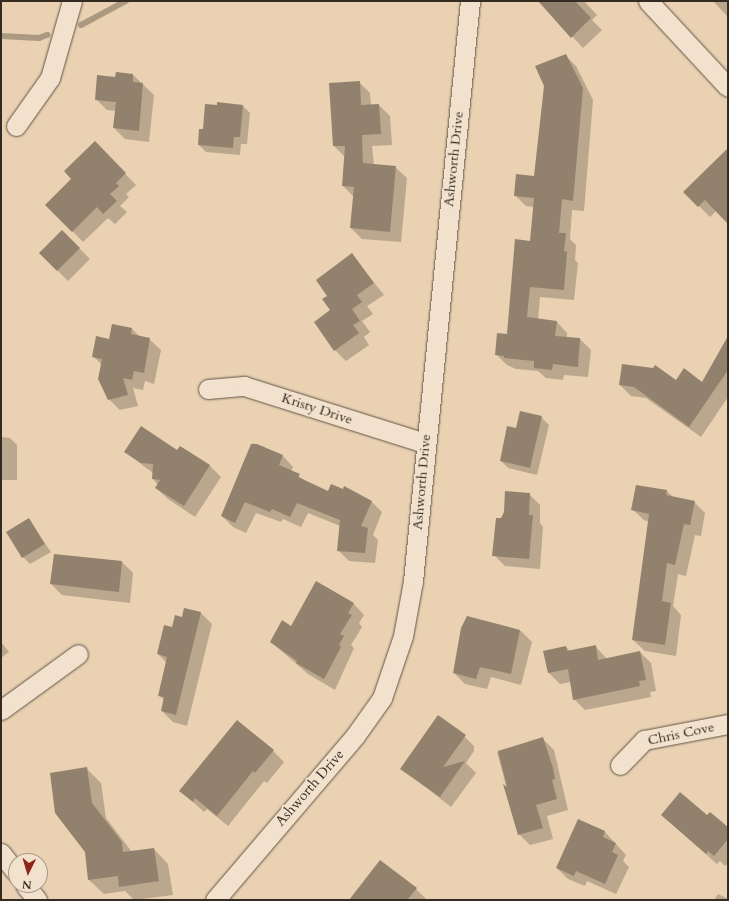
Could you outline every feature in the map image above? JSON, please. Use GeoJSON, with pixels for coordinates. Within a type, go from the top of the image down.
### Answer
{"type":"FeatureCollection","features":[{"type":"Feature","properties":{"kind":"street"},"geometry":{"type":"LineString","coordinates":[[16,126],[50,78],[72,1]]}},
{"type":"Feature","properties":{"kind":"street","name":"Ashworth Drive"},"geometry":{"type":"LineString","coordinates":[[216,900],[355,736],[382,698],[403,636],[413,581],[470,1]]}},
{"type":"Feature","properties":{"kind":"street"},"geometry":{"type":"LineString","coordinates":[[648,1],[728,87]]}},
{"type":"Feature","properties":{"kind":"street","name":"Kristy Drive"},"geometry":{"type":"LineString","coordinates":[[208,389],[244,386],[426,443]]}},
{"type":"Feature","properties":{"kind":"street"},"geometry":{"type":"LineString","coordinates":[[1,710],[78,654]]}},
{"type":"Feature","properties":{"kind":"street","name":"Chris Cove"},"geometry":{"type":"LineString","coordinates":[[620,765],[644,740],[728,724]]}},
{"type":"Feature","properties":{"kind":"street"},"geometry":{"type":"LineString","coordinates":[[1,853],[8,862]]}},
{"type":"Feature","properties":{"kind":"building"},"geometry":{"type":"Polygon","coordinates":[[[538,1],[575,1],[591,18],[571,38],[538,1]]]}},
{"type":"Feature","properties":{"kind":"building"},"geometry":{"type":"Polygon","coordinates":[[[566,54],[583,88],[573,201],[562,199],[559,233],[566,233],[564,251],[567,252],[564,290],[530,287],[527,317],[557,321],[555,336],[580,338],[578,367],[553,364],[552,370],[534,368],[534,361],[504,358],[504,356],[495,355],[497,333],[507,334],[515,239],[530,241],[534,198],[514,196],[516,174],[534,176],[544,86],[535,66],[566,54]]]}},
{"type":"Feature","properties":{"kind":"building"},"geometry":{"type":"Polygon","coordinates":[[[116,72],[133,74],[133,82],[143,83],[139,131],[113,128],[116,102],[95,100],[97,75],[115,77],[116,72]]]}},
{"type":"Feature","properties":{"kind":"building"},"geometry":{"type":"Polygon","coordinates":[[[360,81],[361,105],[379,104],[381,134],[362,135],[363,163],[396,166],[390,232],[350,228],[354,187],[342,186],[345,146],[333,146],[329,83],[360,81]]]}},
{"type":"Feature","properties":{"kind":"building"},"geometry":{"type":"Polygon","coordinates":[[[217,102],[243,105],[240,137],[234,137],[233,148],[198,145],[199,129],[203,129],[205,104],[217,105],[217,102]]]}},
{"type":"Feature","properties":{"kind":"building"},"geometry":{"type":"Polygon","coordinates":[[[95,141],[126,173],[116,183],[119,186],[110,194],[117,201],[103,214],[97,207],[72,232],[45,205],[71,179],[64,171],[95,141]]]}},
{"type":"Feature","properties":{"kind":"building"},"geometry":{"type":"Polygon","coordinates":[[[728,148],[728,224],[705,200],[698,207],[683,192],[728,148]]]}},
{"type":"Feature","properties":{"kind":"building"},"geometry":{"type":"Polygon","coordinates":[[[62,230],[80,248],[57,271],[39,253],[62,230]]]}},
{"type":"Feature","properties":{"kind":"building"},"geometry":{"type":"Polygon","coordinates":[[[352,253],[374,283],[357,295],[362,302],[352,309],[360,321],[353,325],[359,333],[334,351],[314,322],[330,310],[322,299],[327,296],[316,280],[352,253]]]}},
{"type":"Feature","properties":{"kind":"building"},"geometry":{"type":"Polygon","coordinates":[[[112,324],[132,328],[131,334],[150,338],[144,373],[134,371],[132,380],[123,378],[128,395],[108,400],[98,379],[102,359],[92,357],[96,336],[109,339],[112,324]]]}},
{"type":"Feature","properties":{"kind":"building"},"geometry":{"type":"Polygon","coordinates":[[[728,336],[728,370],[689,427],[634,387],[619,385],[622,364],[653,368],[655,365],[676,380],[684,368],[702,382],[728,336]]]}},
{"type":"Feature","properties":{"kind":"building"},"geometry":{"type":"Polygon","coordinates":[[[520,411],[542,416],[530,468],[500,461],[507,426],[516,428],[520,411]]]}},
{"type":"Feature","properties":{"kind":"building"},"geometry":{"type":"Polygon","coordinates":[[[141,426],[177,450],[180,446],[210,465],[184,506],[155,488],[160,480],[152,479],[153,464],[141,463],[124,452],[141,426]]]}},
{"type":"Feature","properties":{"kind":"building"},"geometry":{"type":"Polygon","coordinates":[[[251,444],[257,444],[283,455],[279,465],[300,474],[298,477],[328,491],[331,484],[343,489],[344,486],[372,501],[361,526],[368,528],[365,553],[337,551],[340,520],[297,503],[290,517],[272,509],[270,512],[245,502],[235,523],[221,516],[251,444]]]}},
{"type":"Feature","properties":{"kind":"building"},"geometry":{"type":"Polygon","coordinates":[[[636,485],[667,490],[666,495],[695,501],[690,525],[684,524],[675,565],[667,563],[662,601],[671,603],[665,645],[632,640],[649,514],[631,510],[636,485]]]}},
{"type":"Feature","properties":{"kind":"building"},"geometry":{"type":"Polygon","coordinates":[[[505,491],[530,493],[529,515],[533,515],[529,559],[492,556],[496,518],[501,518],[504,512],[505,491]]]}},
{"type":"Feature","properties":{"kind":"building"},"geometry":{"type":"Polygon","coordinates":[[[29,518],[45,544],[22,558],[6,532],[29,518]]]}},
{"type":"Feature","properties":{"kind":"building"},"geometry":{"type":"Polygon","coordinates":[[[54,554],[122,561],[119,592],[50,584],[54,554]]]}},
{"type":"Feature","properties":{"kind":"building"},"geometry":{"type":"Polygon","coordinates":[[[316,581],[354,603],[348,613],[352,615],[340,634],[344,636],[339,645],[341,647],[324,679],[296,663],[297,661],[270,642],[282,620],[291,626],[316,581]]]}},
{"type":"Feature","properties":{"kind":"building"},"geometry":{"type":"Polygon","coordinates":[[[184,608],[201,612],[176,715],[161,711],[164,697],[158,696],[167,657],[157,654],[164,625],[172,627],[175,615],[182,617],[184,608]]]}},
{"type":"Feature","properties":{"kind":"building"},"geometry":{"type":"Polygon","coordinates":[[[467,616],[520,630],[511,674],[480,667],[476,679],[453,673],[461,628],[467,616]]]}},
{"type":"Feature","properties":{"kind":"building"},"geometry":{"type":"Polygon","coordinates":[[[596,645],[598,660],[640,651],[646,680],[639,681],[640,686],[573,700],[568,669],[548,673],[543,651],[566,646],[567,651],[596,645]]]}},
{"type":"Feature","properties":{"kind":"building"},"geometry":{"type":"Polygon","coordinates":[[[438,715],[466,735],[443,767],[465,761],[440,797],[400,769],[438,715]]]}},
{"type":"Feature","properties":{"kind":"building"},"geometry":{"type":"Polygon","coordinates":[[[237,720],[274,750],[255,773],[253,771],[217,816],[195,798],[193,802],[179,791],[237,720]]]}},
{"type":"Feature","properties":{"kind":"building"},"geometry":{"type":"Polygon","coordinates":[[[543,737],[553,768],[555,779],[552,780],[557,799],[536,805],[543,828],[518,835],[503,784],[507,787],[498,751],[543,737]]]}},
{"type":"Feature","properties":{"kind":"building"},"geometry":{"type":"Polygon","coordinates":[[[87,767],[92,803],[122,842],[123,852],[154,848],[159,881],[119,887],[118,876],[88,880],[85,852],[55,813],[50,773],[87,767]]]}},
{"type":"Feature","properties":{"kind":"building"},"geometry":{"type":"Polygon","coordinates":[[[680,792],[707,815],[710,812],[728,827],[728,839],[714,856],[708,851],[706,854],[661,815],[680,792]]]}},
{"type":"Feature","properties":{"kind":"building"},"geometry":{"type":"Polygon","coordinates":[[[578,819],[605,831],[603,837],[616,843],[612,852],[618,855],[605,884],[576,871],[574,876],[556,868],[578,819]]]}},
{"type":"Feature","properties":{"kind":"building"},"geometry":{"type":"Polygon","coordinates":[[[380,860],[417,888],[407,900],[349,900],[380,860]]]}},
{"type":"Feature","properties":{"kind":"waterway"},"geometry":{"type":"LineString","coordinates":[[81,25],[126,1]]}},
{"type":"Feature","properties":{"kind":"waterway"},"geometry":{"type":"LineString","coordinates":[[1,36],[39,38],[47,35]]}}]}
